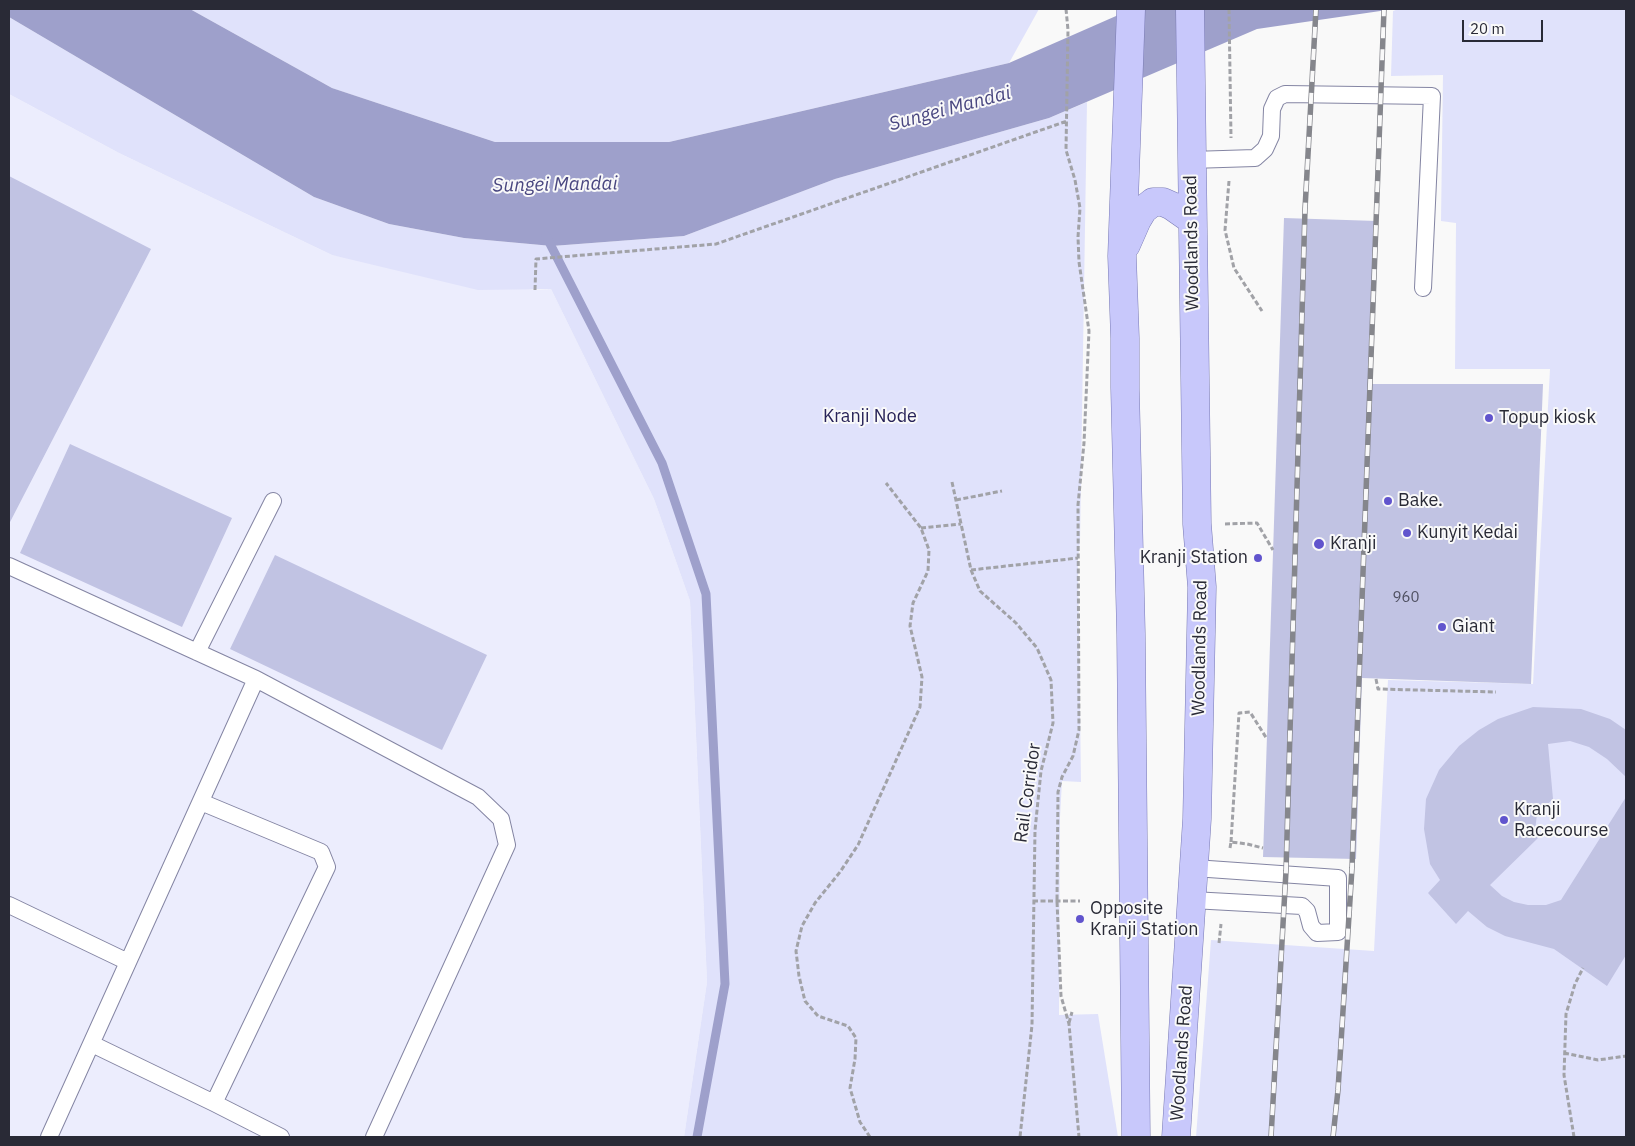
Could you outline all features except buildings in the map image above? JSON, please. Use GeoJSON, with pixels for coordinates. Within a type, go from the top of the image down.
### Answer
{"type":"FeatureCollection","features":[{"type":"Feature","properties":{"kind":"main road","name":"Woodlands Road"},"geometry":{"type":"LineString","coordinates":[[1176,1137],[1197,819],[1202,587],[1197,524],[1190,9]]}},
{"type":"Feature","properties":{"kind":"main road"},"geometry":{"type":"LineString","coordinates":[[1129,13],[1122,256],[1131,634],[1136,1137]]}},
{"type":"Feature","properties":{"kind":"main road"},"geometry":{"type":"LineString","coordinates":[[1122,256],[1137,220],[1143,210],[1153,202],[1163,202],[1172,206],[1192,220]]}},
{"type":"Feature","properties":{"kind":"lane"},"geometry":{"type":"LineString","coordinates":[[1191,160],[1255,158],[1265,149],[1271,136],[1272,109],[1277,98],[1285,94],[1432,96],[1423,288]]}},
{"type":"Feature","properties":{"kind":"lane"},"geometry":{"type":"LineString","coordinates":[[196,652],[273,501]]}},
{"type":"Feature","properties":{"kind":"lane"},"geometry":{"type":"LineString","coordinates":[[9,566],[256,679],[478,797],[501,819],[507,845],[374,1137]]}},
{"type":"Feature","properties":{"kind":"lane"},"geometry":{"type":"LineString","coordinates":[[49,1137],[256,679]]}},
{"type":"Feature","properties":{"kind":"lane"},"geometry":{"type":"LineString","coordinates":[[201,802],[321,852],[327,867],[214,1103]]}},
{"type":"Feature","properties":{"kind":"lane"},"geometry":{"type":"LineString","coordinates":[[1192,900],[1302,906],[1307,911],[1311,926],[1317,933],[1338,932],[1338,878],[1194,868]]}},
{"type":"Feature","properties":{"kind":"lane"},"geometry":{"type":"LineString","coordinates":[[9,905],[128,962]]}},
{"type":"Feature","properties":{"kind":"lane"},"geometry":{"type":"LineString","coordinates":[[92,1044],[281,1137]]}},
{"type":"Feature","properties":{"kind":"path"},"geometry":{"type":"LineString","coordinates":[[1066,9],[1068,30],[1066,150],[1075,180],[1080,208],[1079,262],[1089,331],[1084,443],[1078,505],[1079,730],[1073,756],[1062,777],[1058,792],[1057,901],[1061,996],[1069,1024],[1079,1137]]}},
{"type":"Feature","properties":{"kind":"path"},"geometry":{"type":"LineString","coordinates":[[1229,9],[1231,160],[1225,230],[1234,268],[1262,311]]}},
{"type":"Feature","properties":{"kind":"path"},"geometry":{"type":"LineString","coordinates":[[535,290],[536,259],[716,244],[1067,121]]}},
{"type":"Feature","properties":{"kind":"path"},"geometry":{"type":"LineString","coordinates":[[870,1137],[860,1122],[850,1088],[855,1059],[856,1038],[848,1026],[818,1016],[804,1001],[796,952],[802,926],[815,903],[840,872],[858,845],[920,707],[922,677],[910,626],[913,603],[928,571],[929,550],[921,528],[886,482]]}},
{"type":"Feature","properties":{"kind":"path","name":"Rail Corridor"},"geometry":{"type":"LineString","coordinates":[[952,482],[971,570],[980,592],[1016,623],[1037,648],[1051,680],[1053,723],[1041,771],[1035,830],[1032,1025],[1020,1137]]}},
{"type":"Feature","properties":{"kind":"path"},"geometry":{"type":"LineString","coordinates":[[956,500],[1002,491]]}},
{"type":"Feature","properties":{"kind":"path"},"geometry":{"type":"LineString","coordinates":[[1197,524],[1257,523],[1273,550]]}},
{"type":"Feature","properties":{"kind":"path"},"geometry":{"type":"LineString","coordinates":[[921,528],[961,524]]}},
{"type":"Feature","properties":{"kind":"path"},"geometry":{"type":"LineString","coordinates":[[971,570],[1078,558]]}},
{"type":"Feature","properties":{"kind":"path"},"geometry":{"type":"LineString","coordinates":[[1376,679],[1378,688],[1496,692]]}},
{"type":"Feature","properties":{"kind":"path"},"geometry":{"type":"LineString","coordinates":[[1231,842],[1238,713],[1250,712],[1267,739]]}},
{"type":"Feature","properties":{"kind":"path"},"geometry":{"type":"LineString","coordinates":[[1247,844],[1263,848]]}},
{"type":"Feature","properties":{"kind":"path"},"geometry":{"type":"LineString","coordinates":[[1033,901],[1080,901]]}},
{"type":"Feature","properties":{"kind":"path"},"geometry":{"type":"LineString","coordinates":[[1574,1137],[1564,1075],[1566,1014],[1575,984],[1583,968]]}},
{"type":"Feature","properties":{"kind":"path"},"geometry":{"type":"LineString","coordinates":[[1069,1024],[1072,1012]]}},
{"type":"Feature","properties":{"kind":"path"},"geometry":{"type":"LineString","coordinates":[[1564,1054],[1598,1060],[1626,1056]]}},
{"type":"Feature","properties":{"kind":"shaded area"},"geometry":{"type":"Polygon","coordinates":[[[9,94],[119,153],[332,255],[535,290],[551,289],[654,499],[690,601],[707,982],[684,1137],[9,1137],[9,94]]]}},
{"type":"Feature","properties":{"kind":"green space"},"geometry":{"type":"Polygon","coordinates":[[[190,9],[1039,9],[1009,63],[669,142],[495,142],[332,88],[190,9]]]}},
{"type":"Feature","properties":{"kind":"green space"},"geometry":{"type":"Polygon","coordinates":[[[1399,9],[1626,9],[1626,1137],[1196,1137],[1211,940],[1374,951],[1388,680],[1533,684],[1550,369],[1455,369],[1456,223],[1441,221],[1443,75],[1391,76],[1393,11],[1399,9]]]}},
{"type":"Feature","properties":{"kind":"green space","name":"Kranji Node"},"geometry":{"type":"Polygon","coordinates":[[[9,17],[314,197],[389,224],[464,238],[552,246],[684,236],[835,179],[1049,118],[1087,102],[1080,541],[1078,558],[1081,782],[1062,781],[1060,817],[1059,1015],[1098,1014],[1118,1137],[684,1137],[707,982],[690,601],[654,499],[551,289],[478,290],[332,255],[119,153],[9,94],[9,17]]]}},
{"type":"Feature","properties":{"kind":"water","name":"Sungei Mandai"},"geometry":{"type":"Polygon","coordinates":[[[9,9],[190,9],[332,88],[495,142],[669,142],[1009,63],[1132,9],[1394,9],[1257,29],[1049,118],[835,179],[684,236],[552,246],[464,238],[389,224],[314,197],[9,17],[9,9]]]}},
{"type":"Feature","properties":{"kind":"waterway"},"geometry":{"type":"LineString","coordinates":[[546,236],[662,463],[706,594],[725,984],[697,1137]]}},
{"type":"Feature","properties":{"kind":"railway"},"geometry":{"type":"LineString","coordinates":[[1271,1137],[1286,871],[1305,209],[1316,9]]}},
{"type":"Feature","properties":{"kind":"railway"},"geometry":{"type":"LineString","coordinates":[[1333,1137],[1338,1090],[1352,868],[1384,9]]}},
{"type":"Feature","properties":{"kind":"place","name":"Topup kiosk"},"geometry":{"type":"Point","coordinates":[1489,418]}},
{"type":"Feature","properties":{"kind":"place","name":"Bake."},"geometry":{"type":"Point","coordinates":[1388,501]}},
{"type":"Feature","properties":{"kind":"place","name":"Kunyit Kedai"},"geometry":{"type":"Point","coordinates":[1407,533]}},
{"type":"Feature","properties":{"kind":"place","name":"Kranji"},"geometry":{"type":"Point","coordinates":[1319,544]}},
{"type":"Feature","properties":{"kind":"place","name":"Kranji Station"},"geometry":{"type":"Point","coordinates":[1258,558]}},
{"type":"Feature","properties":{"kind":"place","name":"Giant"},"geometry":{"type":"Point","coordinates":[1442,627]}},
{"type":"Feature","properties":{"kind":"place","name":"Kranji Racecourse"},"geometry":{"type":"Point","coordinates":[1504,820]}},
{"type":"Feature","properties":{"kind":"place","name":"Opposite Kranji Station"},"geometry":{"type":"Point","coordinates":[1080,919]}}]}
